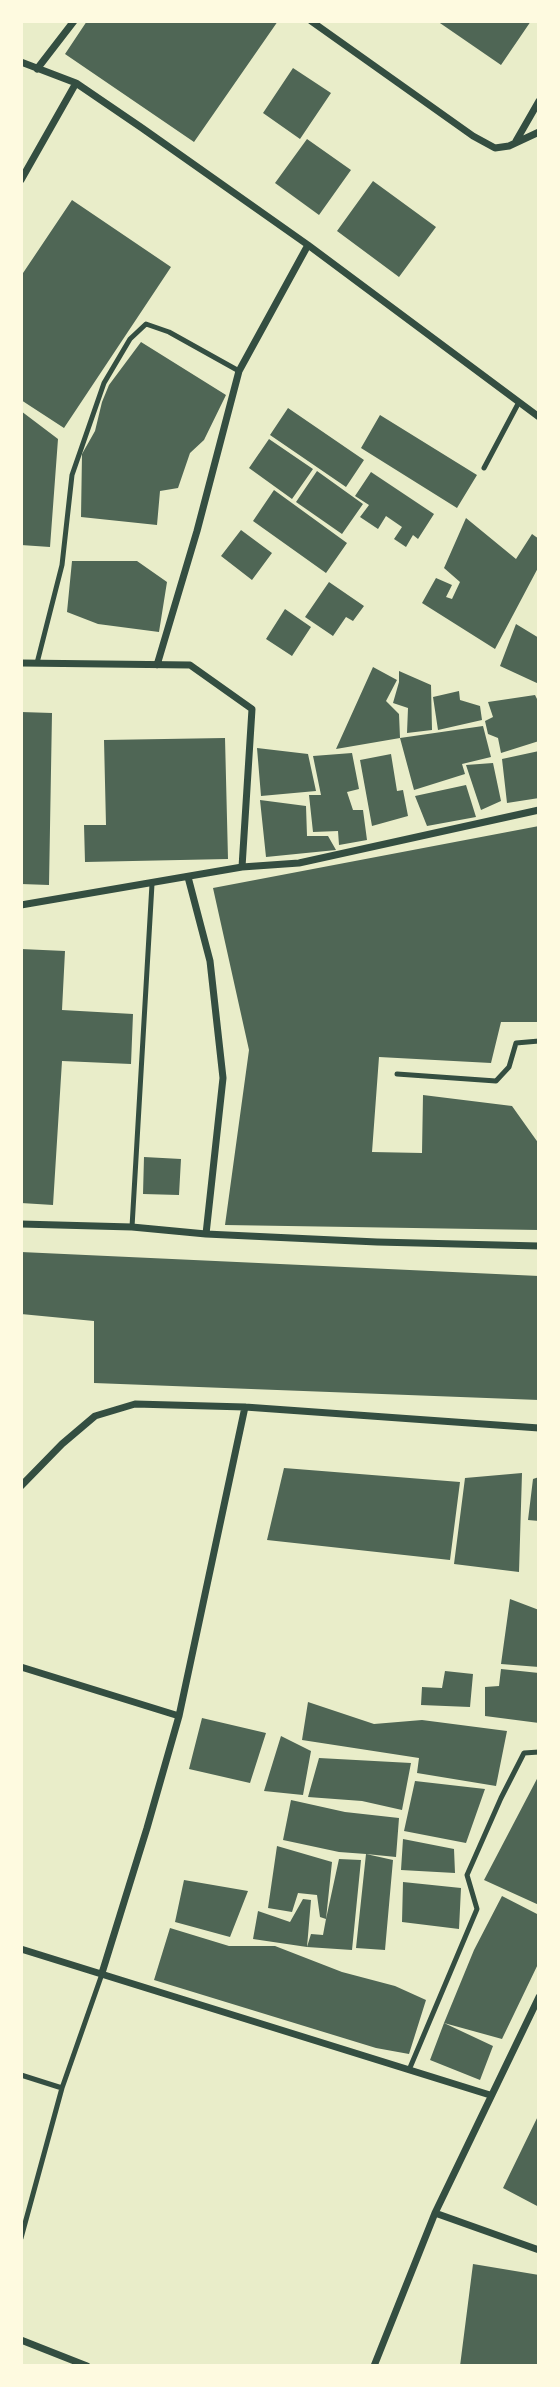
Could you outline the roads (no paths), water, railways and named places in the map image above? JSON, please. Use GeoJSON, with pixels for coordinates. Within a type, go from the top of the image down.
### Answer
{"type":"FeatureCollection","features":[{"type":"Feature","properties":{"kind":"street"},"geometry":{"type":"LineString","coordinates":[[37,69],[74,21]]}},
{"type":"Feature","properties":{"kind":"street"},"geometry":{"type":"LineString","coordinates":[[311,21],[473,136],[495,148],[509,146],[539,132]]}},
{"type":"Feature","properties":{"kind":"street"},"geometry":{"type":"LineString","coordinates":[[21,62],[76,83],[308,245],[539,417]]}},
{"type":"Feature","properties":{"kind":"street"},"geometry":{"type":"LineString","coordinates":[[21,180],[76,83]]}},
{"type":"Feature","properties":{"kind":"street"},"geometry":{"type":"LineString","coordinates":[[516,142],[539,101]]}},
{"type":"Feature","properties":{"kind":"street"},"geometry":{"type":"LineString","coordinates":[[157,665],[197,531],[239,371],[308,245]]}},
{"type":"Feature","properties":{"kind":"street"},"geometry":{"type":"LineString","coordinates":[[21,663],[190,665],[253,709],[242,867]]}},
{"type":"Feature","properties":{"kind":"street"},"geometry":{"type":"LineString","coordinates":[[21,905],[242,867],[299,863],[539,810]]}},
{"type":"Feature","properties":{"kind":"street"},"geometry":{"type":"LineString","coordinates":[[188,877],[210,961],[223,1079],[206,1234]]}},
{"type":"Feature","properties":{"kind":"street"},"geometry":{"type":"LineString","coordinates":[[21,1224],[132,1227],[206,1234],[539,1246]]}},
{"type":"Feature","properties":{"kind":"street"},"geometry":{"type":"LineString","coordinates":[[21,1486],[62,1444],[95,1416],[135,1404],[245,1407],[539,1428]]}},
{"type":"Feature","properties":{"kind":"street"},"geometry":{"type":"LineString","coordinates":[[102,1973],[179,1716],[245,1407]]}},
{"type":"Feature","properties":{"kind":"street"},"geometry":{"type":"LineString","coordinates":[[21,1472],[29,1478]]}},
{"type":"Feature","properties":{"kind":"street"},"geometry":{"type":"LineString","coordinates":[[21,1667],[179,1716]]}},
{"type":"Feature","properties":{"kind":"street"},"geometry":{"type":"LineString","coordinates":[[21,1949],[490,2095]]}},
{"type":"Feature","properties":{"kind":"street"},"geometry":{"type":"LineString","coordinates":[[374,2366],[435,2213],[539,1997]]}},
{"type":"Feature","properties":{"kind":"street"},"geometry":{"type":"LineString","coordinates":[[435,2213],[539,2250]]}},
{"type":"Feature","properties":{"kind":"street"},"geometry":{"type":"LineString","coordinates":[[21,2340],[86,2366]]}},
{"type":"Feature","properties":{"kind":"lane"},"geometry":{"type":"LineString","coordinates":[[37,663],[62,565],[72,475],[104,383],[130,339],[146,324],[169,332],[239,371]]}},
{"type":"Feature","properties":{"kind":"lane"},"geometry":{"type":"LineString","coordinates":[[484,468],[519,402]]}},
{"type":"Feature","properties":{"kind":"lane"},"geometry":{"type":"LineString","coordinates":[[132,1227],[152,884]]}},
{"type":"Feature","properties":{"kind":"lane"},"geometry":{"type":"LineString","coordinates":[[397,1074],[496,1081],[509,1067],[516,1043],[539,1041]]}},
{"type":"Feature","properties":{"kind":"lane"},"geometry":{"type":"LineString","coordinates":[[408,2070],[477,1909],[467,1875],[524,1754],[539,1752]]}},
{"type":"Feature","properties":{"kind":"lane"},"geometry":{"type":"LineString","coordinates":[[21,2238],[62,2088],[102,1973]]}},
{"type":"Feature","properties":{"kind":"lane"},"geometry":{"type":"LineString","coordinates":[[21,2075],[62,2088]]}}]}
